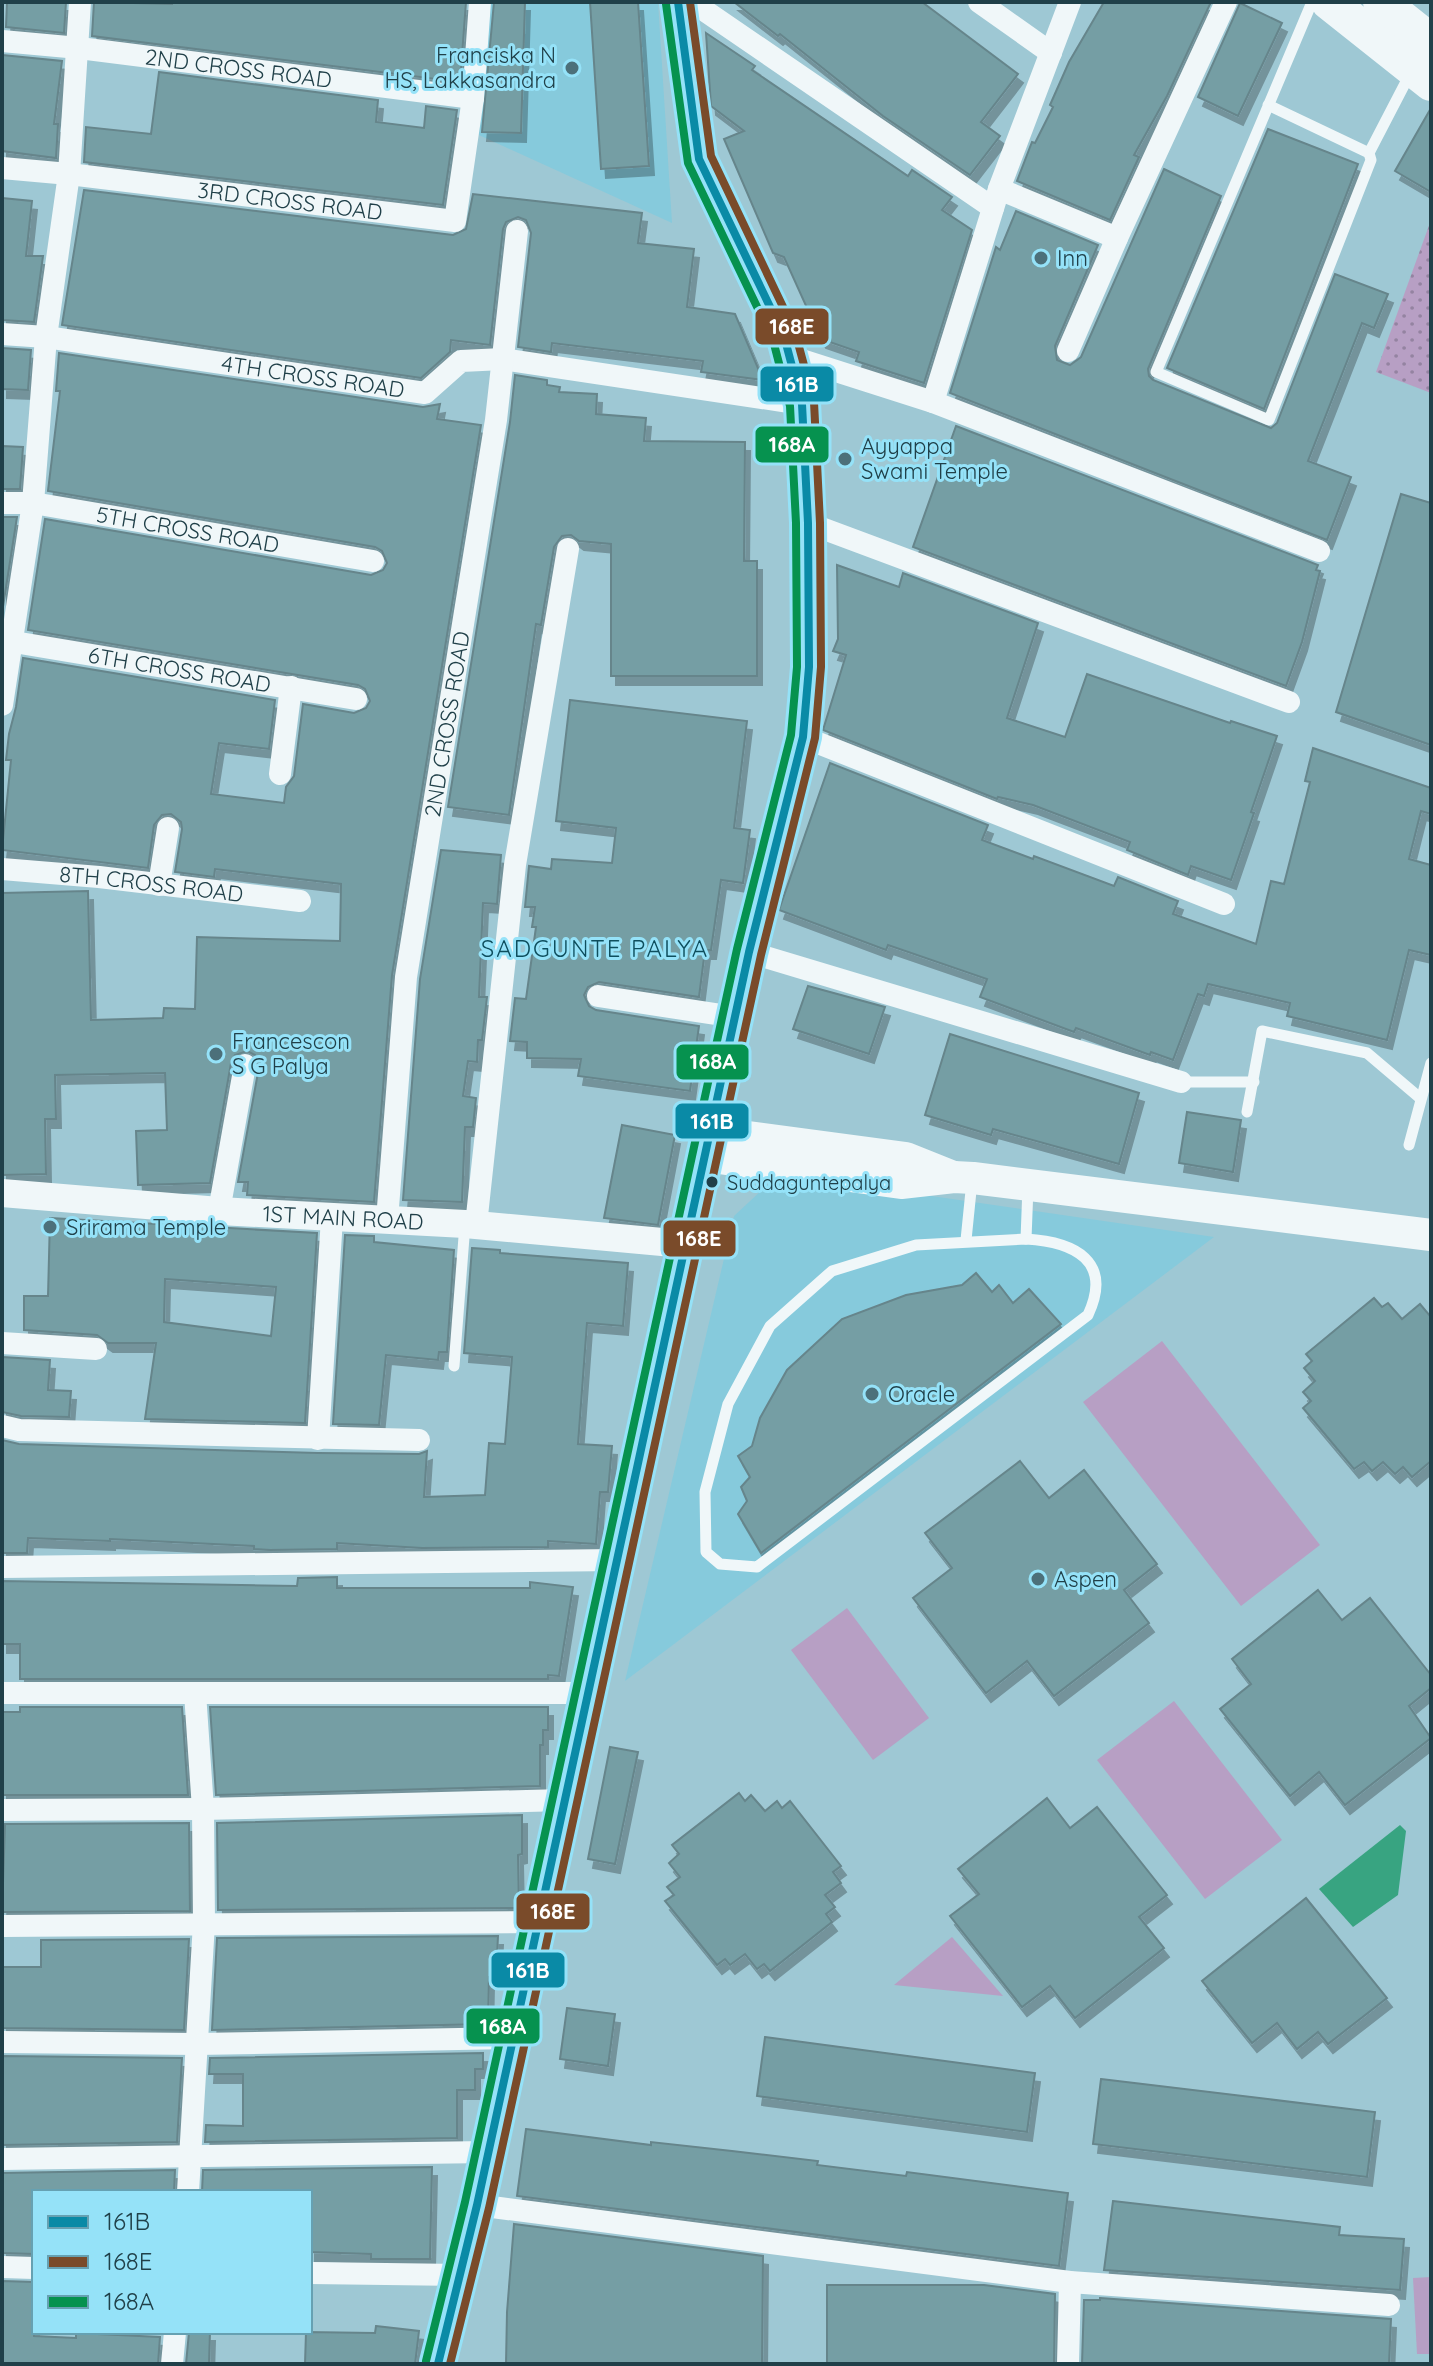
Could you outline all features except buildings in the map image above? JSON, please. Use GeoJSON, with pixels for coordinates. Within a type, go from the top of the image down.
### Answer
{"type":"FeatureCollection","features":[{"type":"Feature","properties":{"kind":"main road"},"geometry":{"type":"LineString","coordinates":[[438,2364],[477,2205],[749,952],[803,737],[809,667],[808,523],[802,404],[784,336],[699,159],[678,2]]}},
{"type":"Feature","properties":{"kind":"main road"},"geometry":{"type":"LineString","coordinates":[[1329,2],[1427,54]]}},
{"type":"Feature","properties":{"kind":"main road"},"geometry":{"type":"LineString","coordinates":[[1381,2],[1427,54]]}},
{"type":"Feature","properties":{"kind":"main road"},"geometry":{"type":"LineString","coordinates":[[707,1144],[901,1183],[963,1178],[1431,1235]]}},
{"type":"Feature","properties":{"kind":"street"},"geometry":{"type":"LineString","coordinates":[[2,705],[8,640],[33,503],[46,337],[69,174],[80,2]]}},
{"type":"Feature","properties":{"kind":"street"},"geometry":{"type":"LineString","coordinates":[[473,98],[480,2]]}},
{"type":"Feature","properties":{"kind":"street"},"geometry":{"type":"LineString","coordinates":[[692,2],[996,198],[1117,238]]}},
{"type":"Feature","properties":{"kind":"street"},"geometry":{"type":"LineString","coordinates":[[979,2],[1051,53]]}},
{"type":"Feature","properties":{"kind":"street"},"geometry":{"type":"LineString","coordinates":[[933,402],[996,198],[1070,2]]}},
{"type":"Feature","properties":{"kind":"street"},"geometry":{"type":"LineString","coordinates":[[1068,351],[1226,2]]}},
{"type":"Feature","properties":{"kind":"street","name":"2ND CROSS ROAD"},"geometry":{"type":"LineString","coordinates":[[2,41],[473,98]]}},
{"type":"Feature","properties":{"kind":"street","name":"3RD CROSS ROAD"},"geometry":{"type":"LineString","coordinates":[[2,168],[455,221],[473,98]]}},
{"type":"Feature","properties":{"kind":"street","name":"2ND CROSS ROAD"},"geometry":{"type":"LineString","coordinates":[[387,1220],[406,977],[496,420],[517,231]]}},
{"type":"Feature","properties":{"kind":"street","name":"4TH CROSS ROAD"},"geometry":{"type":"LineString","coordinates":[[2,334],[46,337],[425,393],[461,361],[503,359],[802,404]]}},
{"type":"Feature","properties":{"kind":"street"},"geometry":{"type":"LineString","coordinates":[[789,356],[933,402],[1319,551]]}},
{"type":"Feature","properties":{"kind":"street","name":"5TH CROSS ROAD"},"geometry":{"type":"LineString","coordinates":[[2,503],[33,503],[373,561]]}},
{"type":"Feature","properties":{"kind":"street"},"geometry":{"type":"LineString","coordinates":[[808,523],[1289,702]]}},
{"type":"Feature","properties":{"kind":"street"},"geometry":{"type":"LineString","coordinates":[[471,1224],[515,865],[568,549]]}},
{"type":"Feature","properties":{"kind":"street","name":"6TH CROSS ROAD"},"geometry":{"type":"LineString","coordinates":[[8,640],[356,699]]}},
{"type":"Feature","properties":{"kind":"street"},"geometry":{"type":"LineString","coordinates":[[280,774],[291,687]]}},
{"type":"Feature","properties":{"kind":"street"},"geometry":{"type":"LineString","coordinates":[[803,737],[1224,904]]}},
{"type":"Feature","properties":{"kind":"street"},"geometry":{"type":"LineString","coordinates":[[159,885],[168,828]]}},
{"type":"Feature","properties":{"kind":"street","name":"8TH CROSS ROAD"},"geometry":{"type":"LineString","coordinates":[[2,869],[300,901]]}},
{"type":"Feature","properties":{"kind":"street"},"geometry":{"type":"LineString","coordinates":[[749,952],[1181,1082]]}},
{"type":"Feature","properties":{"kind":"street"},"geometry":{"type":"LineString","coordinates":[[598,996],[735,1017]]}},
{"type":"Feature","properties":{"kind":"street"},"geometry":{"type":"LineString","coordinates":[[219,1211],[245,1065]]}},
{"type":"Feature","properties":{"kind":"street","name":"1ST MAIN ROAD"},"geometry":{"type":"LineString","coordinates":[[2,1193],[219,1211],[471,1224],[684,1244]]}},
{"type":"Feature","properties":{"kind":"street"},"geometry":{"type":"LineString","coordinates":[[318,1439],[332,1218]]}},
{"type":"Feature","properties":{"kind":"street"},"geometry":{"type":"LineString","coordinates":[[2,1343],[96,1349]]}},
{"type":"Feature","properties":{"kind":"street"},"geometry":{"type":"LineString","coordinates":[[2,1426],[19,1430],[419,1440]]}},
{"type":"Feature","properties":{"kind":"street"},"geometry":{"type":"LineString","coordinates":[[2,1567],[616,1560]]}},
{"type":"Feature","properties":{"kind":"street"},"geometry":{"type":"LineString","coordinates":[[2,1693],[587,1693]]}},
{"type":"Feature","properties":{"kind":"street"},"geometry":{"type":"LineString","coordinates":[[188,2190],[204,1923],[203,1809],[195,1693]]}},
{"type":"Feature","properties":{"kind":"street"},"geometry":{"type":"LineString","coordinates":[[2,1810],[203,1809],[564,1800]]}},
{"type":"Feature","properties":{"kind":"street"},"geometry":{"type":"LineString","coordinates":[[2,1926],[538,1922]]}},
{"type":"Feature","properties":{"kind":"street"},"geometry":{"type":"LineString","coordinates":[[2,2042],[197,2044],[513,2038]]}},
{"type":"Feature","properties":{"kind":"street"},"geometry":{"type":"LineString","coordinates":[[2,2159],[488,2152]]}},
{"type":"Feature","properties":{"kind":"street"},"geometry":{"type":"LineString","coordinates":[[477,2205],[1070,2282],[1389,2305]]}},
{"type":"Feature","properties":{"kind":"street"},"geometry":{"type":"LineString","coordinates":[[2,2267],[32,2268]]}},
{"type":"Feature","properties":{"kind":"street"},"geometry":{"type":"LineString","coordinates":[[312,2273],[461,2275]]}},
{"type":"Feature","properties":{"kind":"street"},"geometry":{"type":"LineString","coordinates":[[1068,2364],[1070,2282]]}},
{"type":"Feature","properties":{"kind":"street"},"geometry":{"type":"LineString","coordinates":[[172,2364],[175,2334]]}},
{"type":"Feature","properties":{"kind":"lane"},"geometry":{"type":"LineString","coordinates":[[1312,2],[1156,372],[1269,420],[1370,167],[1369,153],[1427,54]]}},
{"type":"Feature","properties":{"kind":"lane"},"geometry":{"type":"LineString","coordinates":[[1268,105],[1369,153]]}},
{"type":"Feature","properties":{"kind":"lane"},"geometry":{"type":"LineString","coordinates":[[1247,1112],[1262,1031],[1367,1053],[1420,1098]]}},
{"type":"Feature","properties":{"kind":"lane"},"geometry":{"type":"LineString","coordinates":[[1409,1145],[1431,1063]]}},
{"type":"Feature","properties":{"kind":"lane"},"geometry":{"type":"LineString","coordinates":[[1181,1082],[1254,1082]]}},
{"type":"Feature","properties":{"kind":"lane"},"geometry":{"type":"LineString","coordinates":[[963,1178],[966,1240]]}},
{"type":"Feature","properties":{"kind":"lane"},"geometry":{"type":"LineString","coordinates":[[1026,1239],[1028,1186]]}},
{"type":"Feature","properties":{"kind":"lane"},"geometry":{"type":"LineString","coordinates":[[454,1366],[471,1224]]}},
{"type":"Feature","properties":{"kind":"lane"},"geometry":{"type":"LineString","coordinates":[[1026,1239],[1051,1241],[1087,1259],[1097,1276],[1097,1295],[1088,1315],[757,1567],[720,1564],[706,1552],[705,1492],[728,1404],[770,1326],[832,1271],[916,1245],[1026,1239]]}},
{"type":"Feature","properties":{"kind":"shaded area","name":"Franciska N HS, Lakkasandra"},"geometry":{"type":"Polygon","coordinates":[[[485,2],[658,2],[672,223],[479,135],[485,2]]]}},
{"type":"Feature","properties":{"kind":"shaded area"},"geometry":{"type":"Polygon","coordinates":[[[1431,220],[1431,393],[1376,372],[1431,220]]]}},
{"type":"Feature","properties":{"kind":"shaded area"},"geometry":{"type":"Polygon","coordinates":[[[779,1174],[1214,1237],[625,1681],[734,1216],[779,1174]]]}},
{"type":"Feature","properties":{"kind":"shaded area"},"geometry":{"type":"Polygon","coordinates":[[[1162,1341],[1320,1545],[1241,1606],[1083,1402],[1162,1341]]]}},
{"type":"Feature","properties":{"kind":"shaded area"},"geometry":{"type":"Polygon","coordinates":[[[847,1608],[929,1718],[873,1760],[791,1650],[847,1608]]]}},
{"type":"Feature","properties":{"kind":"shaded area"},"geometry":{"type":"Polygon","coordinates":[[[1174,1701],[1282,1840],[1205,1899],[1097,1760],[1174,1701]]]}},
{"type":"Feature","properties":{"kind":"shaded area"},"geometry":{"type":"Polygon","coordinates":[[[1400,1825],[1406,1831],[1398,1895],[1353,1927],[1319,1889],[1400,1825]]]}},
{"type":"Feature","properties":{"kind":"shaded area"},"geometry":{"type":"Polygon","coordinates":[[[952,1937],[1003,1996],[894,1985],[952,1937]]]}},
{"type":"Feature","properties":{"kind":"shaded area"},"geometry":{"type":"Polygon","coordinates":[[[1431,2277],[1431,2354],[1417,2354],[1413,2278],[1431,2277]]]}},
{"type":"Feature","properties":{"kind":"transit line","name":"161B"},"geometry":{"type":"LineString","coordinates":[[438,2364],[477,2205],[749,952],[803,737],[809,667],[808,523],[802,404],[784,336],[699,159],[678,2]]}},
{"type":"Feature","properties":{"kind":"transit line","name":"168E"},"geometry":{"type":"LineString","coordinates":[[450,2364],[489,2208],[761,955],[815,738],[821,667],[820,523],[814,402],[795,332],[711,156],[690,2]]}},
{"type":"Feature","properties":{"kind":"transit line","name":"168A"},"geometry":{"type":"LineString","coordinates":[[426,2361],[465,2202],[737,949],[791,735],[797,667],[796,523],[790,406],[773,340],[688,163],[666,4]]}},
{"type":"Feature","properties":{"kind":"place","name":"Franciska N HS, Lakkasandra"},"geometry":{"type":"Point","coordinates":[572,68]}},
{"type":"Feature","properties":{"kind":"place","name":"Inn"},"geometry":{"type":"Point","coordinates":[1041,258]}},
{"type":"Feature","properties":{"kind":"place","name":"Ayyappa Swami Temple"},"geometry":{"type":"Point","coordinates":[845,459]}},
{"type":"Feature","properties":{"kind":"place","name":"Francescon S G Palya"},"geometry":{"type":"Point","coordinates":[216,1054]}},
{"type":"Feature","properties":{"kind":"place","name":"Suddaguntepalya"},"geometry":{"type":"Point","coordinates":[712,1182]}},
{"type":"Feature","properties":{"kind":"place","name":"Srirama Temple"},"geometry":{"type":"Point","coordinates":[50,1227]}},
{"type":"Feature","properties":{"kind":"place","name":"Oracle"},"geometry":{"type":"Point","coordinates":[872,1394]}},
{"type":"Feature","properties":{"kind":"place","name":"Aspen"},"geometry":{"type":"Point","coordinates":[1038,1579]}},
{"type":"Feature","properties":{"kind":"district","name":"SADGUNTE PALYA"},"geometry":{"type":"Point","coordinates":[595,948]}}]}
